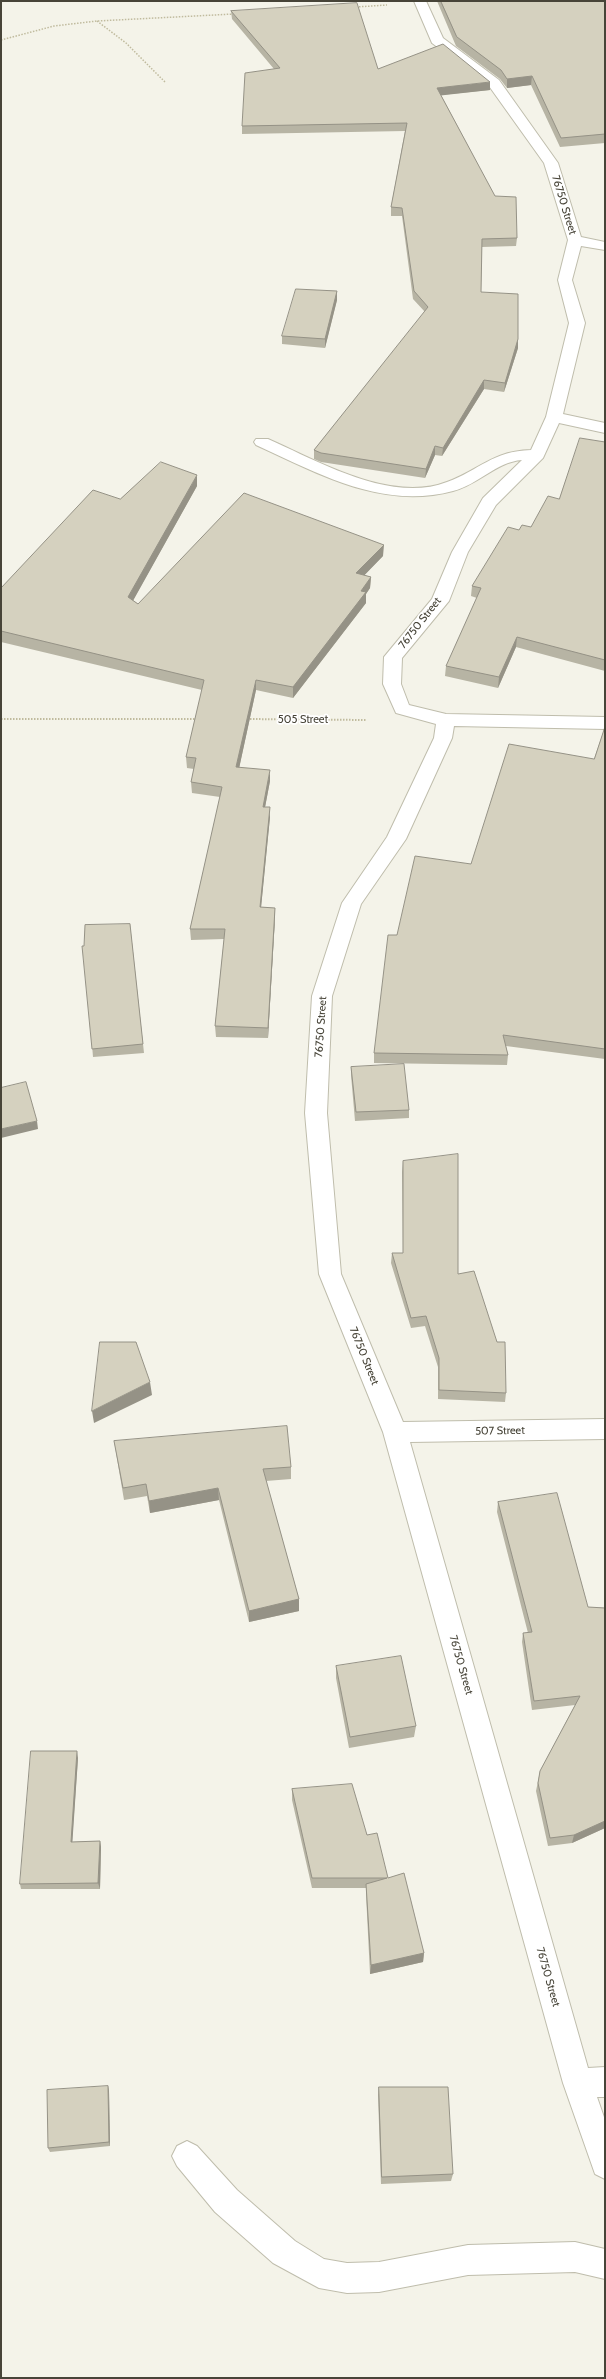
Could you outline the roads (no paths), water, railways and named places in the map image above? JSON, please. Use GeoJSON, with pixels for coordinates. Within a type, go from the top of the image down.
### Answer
{"type":"FeatureCollection","features":[{"type":"Feature","properties":{"kind":"street","name":"76750 Street"},"geometry":{"type":"LineString","coordinates":[[420,2],[437,40],[494,83],[551,163],[575,240],[565,280],[577,323],[554,417],[537,455],[489,502],[460,552],[440,601],[393,657],[392,684],[402,709],[446,720],[443,738],[396,839],[352,903],[322,996],[316,1113],[330,1274],[395,1432],[592,2083],[605,2164]]}},
{"type":"Feature","properties":{"kind":"street"},"geometry":{"type":"LineString","coordinates":[[575,240],[605,246]]}},
{"type":"Feature","properties":{"kind":"street"},"geometry":{"type":"LineString","coordinates":[[554,417],[605,428]]}},
{"type":"Feature","properties":{"kind":"street"},"geometry":{"type":"LineString","coordinates":[[262,442],[321,470],[386,489],[420,494],[451,487],[482,469],[510,457],[537,455]]}},
{"type":"Feature","properties":{"kind":"street"},"geometry":{"type":"LineString","coordinates":[[446,720],[605,723]]}},
{"type":"Feature","properties":{"kind":"street","name":"507 Street"},"geometry":{"type":"LineString","coordinates":[[395,1432],[605,1429]]}},
{"type":"Feature","properties":{"kind":"street"},"geometry":{"type":"LineString","coordinates":[[187,2156],[226,2201],[284,2252],[319,2273],[347,2278],[379,2277],[468,2260],[575,2257],[605,2264]]}}]}
